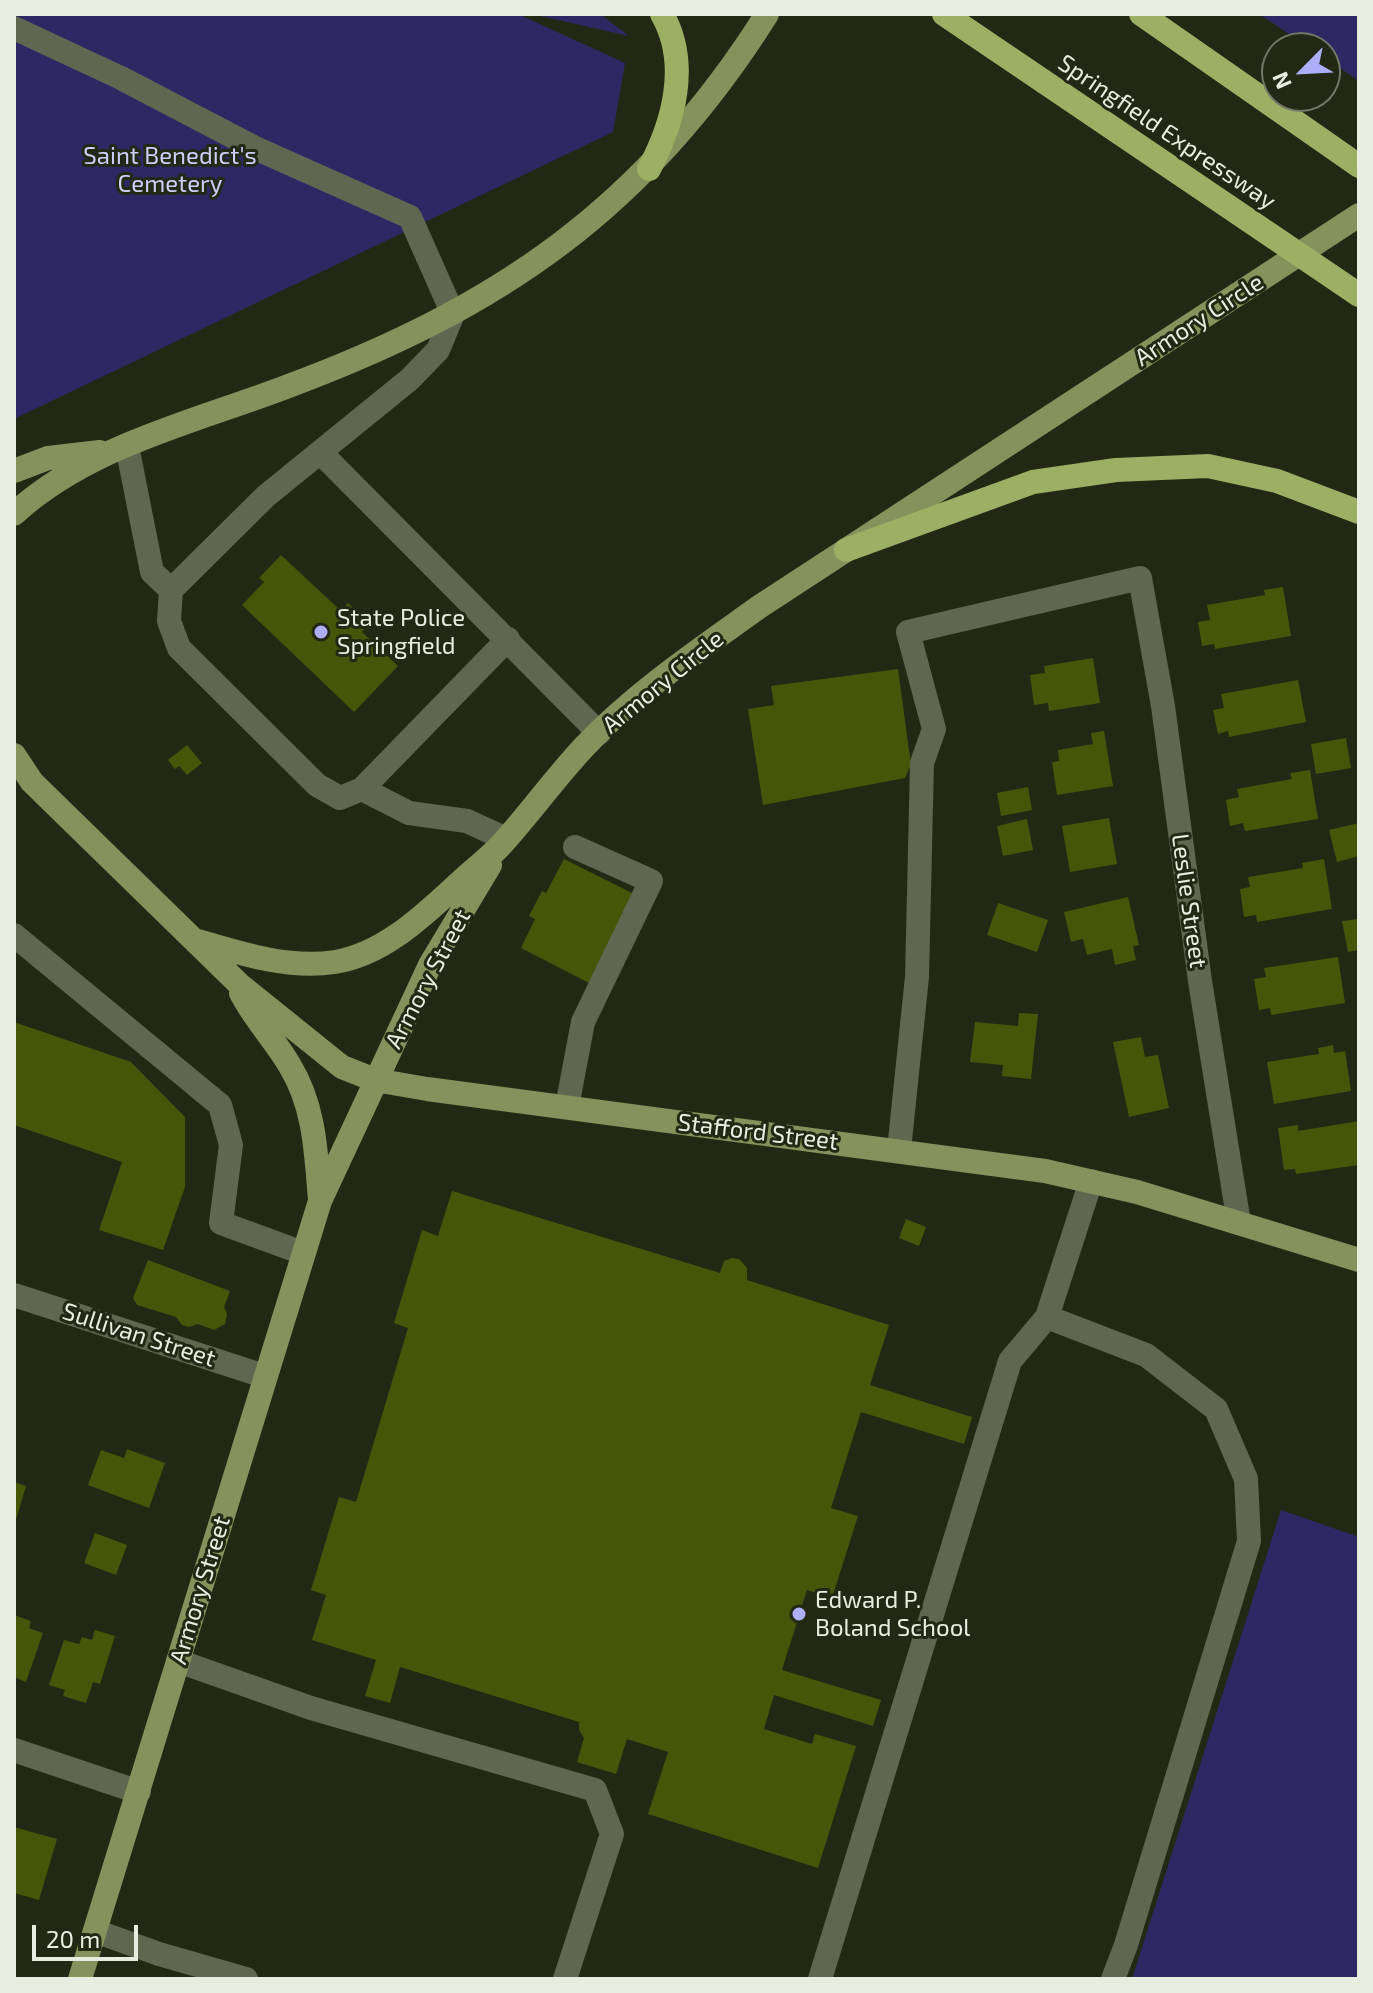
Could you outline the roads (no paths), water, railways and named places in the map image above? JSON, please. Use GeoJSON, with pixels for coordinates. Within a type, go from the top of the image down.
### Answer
{"type":"FeatureCollection","features":[{"type":"Feature","properties":{"kind":"highway"},"geometry":{"type":"LineString","coordinates":[[649,169],[670,119],[676,81],[671,32],[662,14]]}},
{"type":"Feature","properties":{"kind":"highway","name":"Springfield Expressway"},"geometry":{"type":"LineString","coordinates":[[944,14],[1359,295]]}},
{"type":"Feature","properties":{"kind":"highway"},"geometry":{"type":"LineString","coordinates":[[1141,14],[1359,166]]}},
{"type":"Feature","properties":{"kind":"highway"},"geometry":{"type":"LineString","coordinates":[[846,550],[1033,482],[1116,470],[1208,466],[1277,481],[1359,512]]}},
{"type":"Feature","properties":{"kind":"main road"},"geometry":{"type":"LineString","coordinates":[[14,514],[64,477],[120,448],[343,366],[453,314],[556,248],[649,169],[709,100],[767,14]]}},
{"type":"Feature","properties":{"kind":"main road","name":"Armory Circle"},"geometry":{"type":"LineString","coordinates":[[14,755],[23,775],[196,940],[276,961],[334,962],[357,956],[404,930],[504,842],[599,733],[642,694],[704,646],[1359,215]]}},
{"type":"Feature","properties":{"kind":"main road"},"geometry":{"type":"LineString","coordinates":[[14,471],[48,458],[120,448]]}},
{"type":"Feature","properties":{"kind":"main road","name":"Armory Street"},"geometry":{"type":"LineString","coordinates":[[80,1979],[320,1201],[430,965],[504,842]]}},
{"type":"Feature","properties":{"kind":"main road","name":"Stafford Street"},"geometry":{"type":"LineString","coordinates":[[196,940],[232,977],[342,1067],[375,1080],[995,1163],[1091,1181],[1359,1260]]}},
{"type":"Feature","properties":{"kind":"main road","name":"Armory Street"},"geometry":{"type":"LineString","coordinates":[[232,977],[252,1015],[293,1069],[308,1106],[316,1140],[320,1201]]}},
{"type":"Feature","properties":{"kind":"street"},"geometry":{"type":"LineString","coordinates":[[14,28],[121,78],[255,148],[410,217],[453,314],[438,350],[410,379],[266,496],[171,590],[169,621],[179,648],[317,785],[340,798],[362,789],[508,639]]}},
{"type":"Feature","properties":{"kind":"street"},"geometry":{"type":"LineString","coordinates":[[120,448],[152,572],[171,590]]}},
{"type":"Feature","properties":{"kind":"street"},"geometry":{"type":"LineString","coordinates":[[321,453],[599,733]]}},
{"type":"Feature","properties":{"kind":"street","name":"Leslie Street"},"geometry":{"type":"LineString","coordinates":[[899,1150],[917,977],[922,763],[934,729],[908,632],[1140,578],[1163,706],[1200,981],[1239,1223]]}},
{"type":"Feature","properties":{"kind":"street"},"geometry":{"type":"LineString","coordinates":[[362,789],[409,813],[467,821],[504,842]]}},
{"type":"Feature","properties":{"kind":"street"},"geometry":{"type":"LineString","coordinates":[[567,1107],[583,1022],[651,881],[575,847]]}},
{"type":"Feature","properties":{"kind":"street"},"geometry":{"type":"LineString","coordinates":[[14,935],[220,1105],[231,1145],[221,1223],[303,1253]]}},
{"type":"Feature","properties":{"kind":"street"},"geometry":{"type":"LineString","coordinates":[[820,1979],[1010,1361],[1047,1317],[1091,1181]]}},
{"type":"Feature","properties":{"kind":"street","name":"Sullivan Street"},"geometry":{"type":"LineString","coordinates":[[14,1295],[264,1376]]}},
{"type":"Feature","properties":{"kind":"street"},"geometry":{"type":"LineString","coordinates":[[1047,1317],[1146,1355],[1216,1409],[1246,1479],[1249,1541],[1131,1930],[1113,1979]]}},
{"type":"Feature","properties":{"kind":"street"},"geometry":{"type":"LineString","coordinates":[[178,1661],[311,1708],[595,1790],[612,1834],[565,1979]]}},
{"type":"Feature","properties":{"kind":"street"},"geometry":{"type":"LineString","coordinates":[[14,1750],[139,1792]]}},
{"type":"Feature","properties":{"kind":"street"},"geometry":{"type":"LineString","coordinates":[[95,1931],[159,1954],[246,1979]]}},
{"type":"Feature","properties":{"kind":"place","name":"State Police Springfield"},"geometry":{"type":"Point","coordinates":[321,632]}},
{"type":"Feature","properties":{"kind":"place","name":"Edward P. Boland School"},"geometry":{"type":"Point","coordinates":[799,1614]}},
{"type":"Feature","properties":{"kind":"park label","name":"Saint Benedict's Cemetery"},"geometry":{"type":"Point","coordinates":[170,170]}}]}
